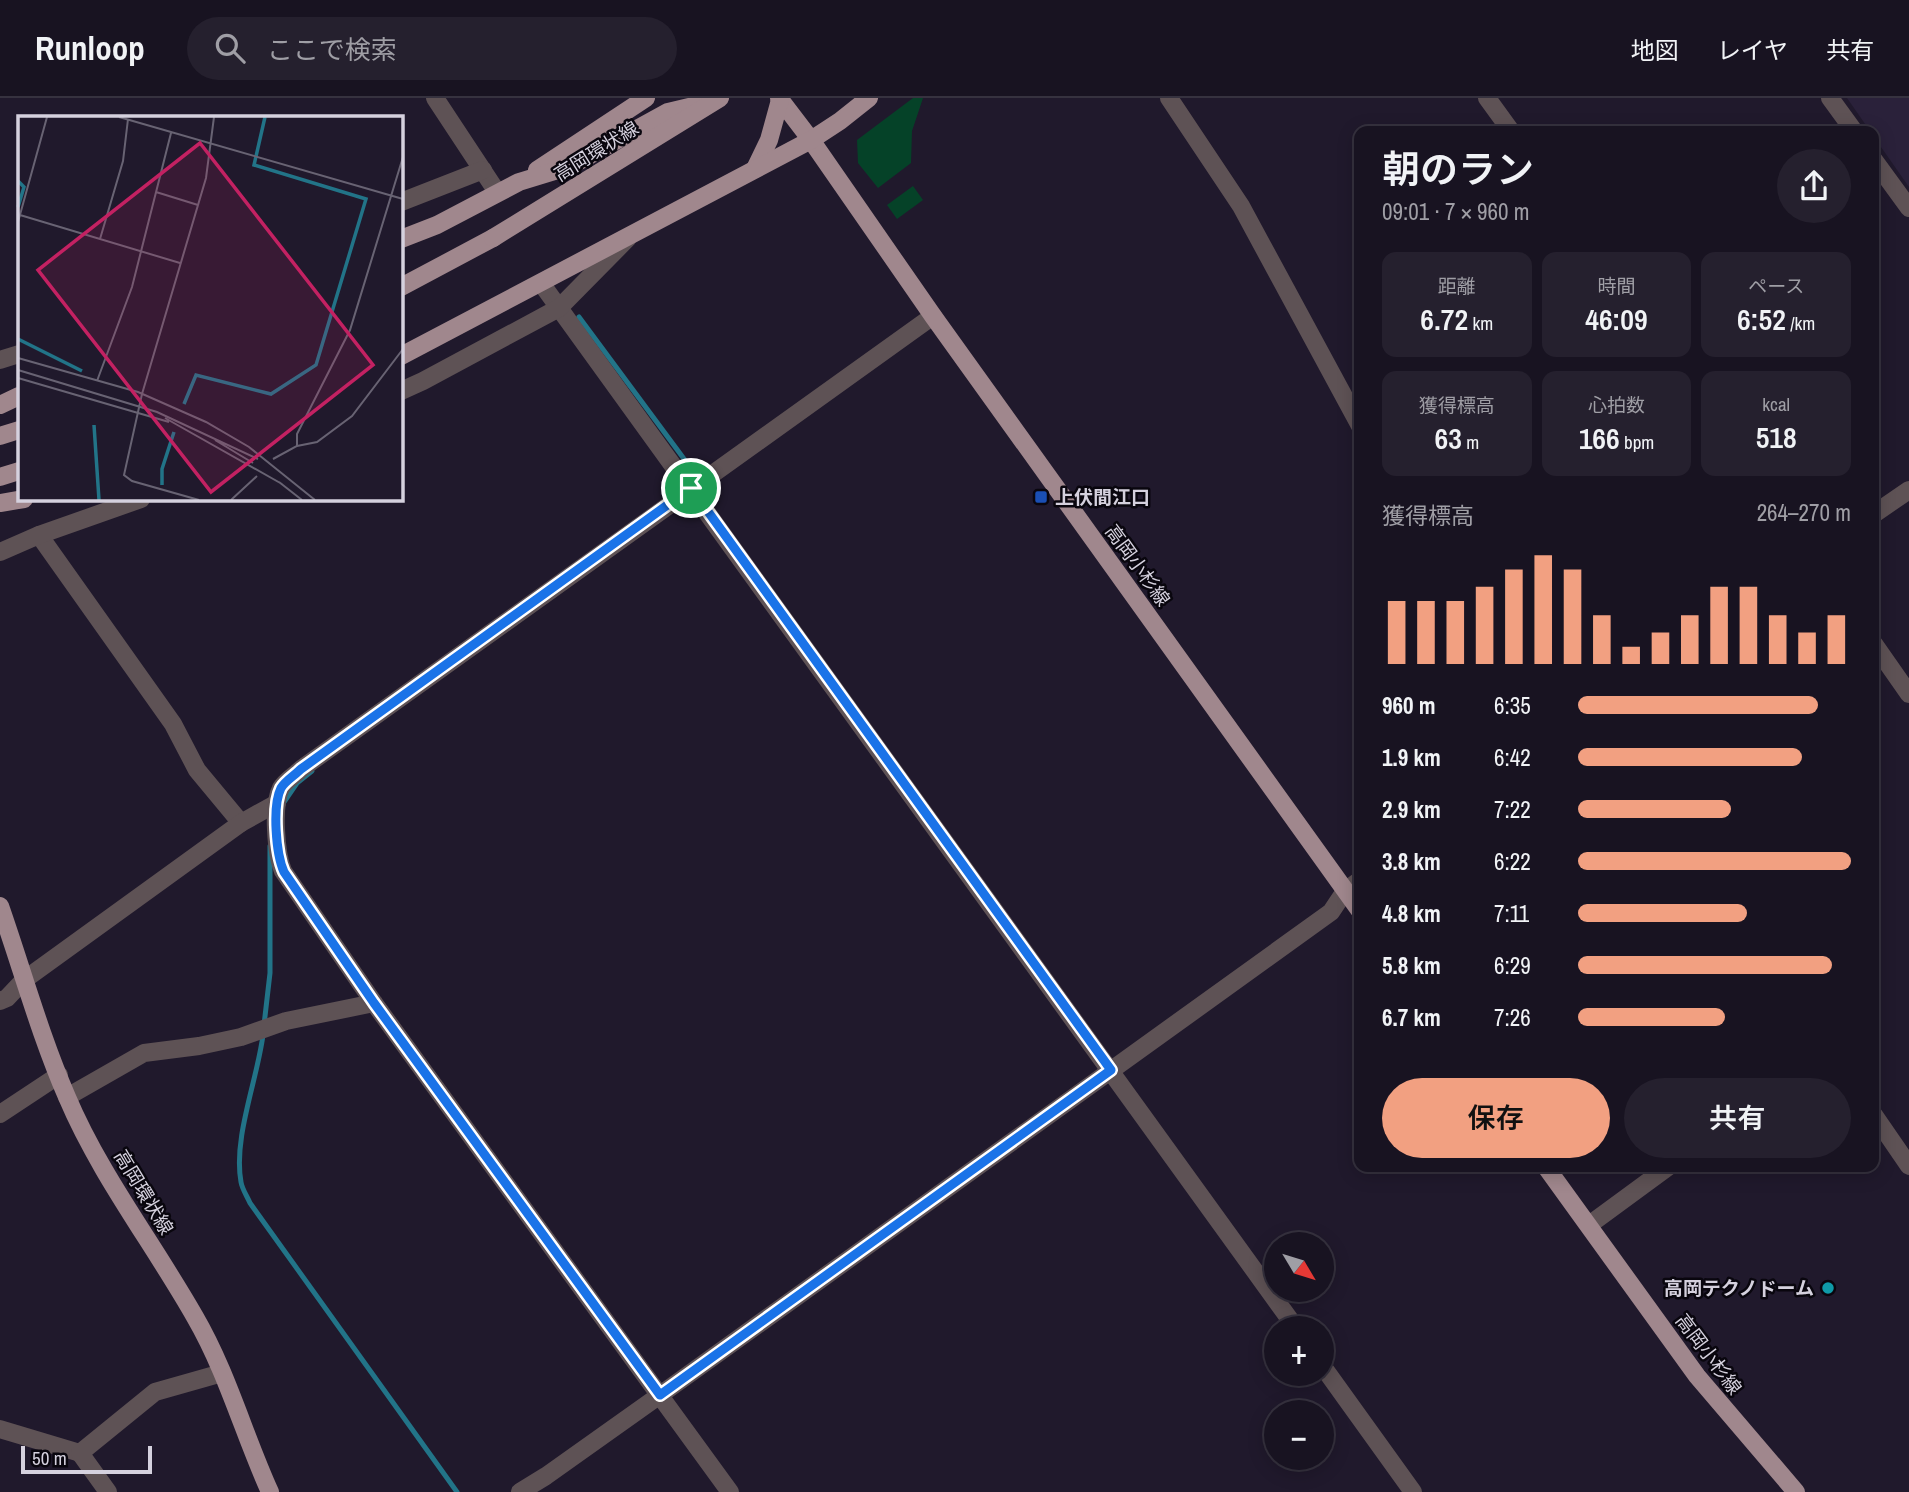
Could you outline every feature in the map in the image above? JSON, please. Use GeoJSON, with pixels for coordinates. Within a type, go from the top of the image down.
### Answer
{"type":"FeatureCollection","features":[{"type":"Feature","properties":{"kind":"main road"},"geometry":{"type":"LineString","coordinates":[[402,239],[437,225],[519,182],[646,98]]}},
{"type":"Feature","properties":{"kind":"main road"},"geometry":{"type":"LineString","coordinates":[[519,182],[568,167],[668,112],[722,98]]}},
{"type":"Feature","properties":{"kind":"main road","name":"高岡環状線"},"geometry":{"type":"LineString","coordinates":[[402,286],[493,238],[722,98]]}},
{"type":"Feature","properties":{"kind":"main road"},"geometry":{"type":"LineString","coordinates":[[402,355],[811,139],[841,121],[869,98]]}},
{"type":"Feature","properties":{"kind":"main road"},"geometry":{"type":"LineString","coordinates":[[779,99],[811,139]]}},
{"type":"Feature","properties":{"kind":"main road"},"geometry":{"type":"LineString","coordinates":[[755,169],[769,140],[779,99]]}},
{"type":"Feature","properties":{"kind":"main road","name":"高岡小杉線"},"geometry":{"type":"LineString","coordinates":[[811,139],[933,316],[1352,886]]}},
{"type":"Feature","properties":{"kind":"main road","name":"高岡環状線"},"geometry":{"type":"LineString","coordinates":[[402,277],[493,238]]}},
{"type":"Feature","properties":{"kind":"main road"},"geometry":{"type":"LineString","coordinates":[[0,405],[18,396]]}},
{"type":"Feature","properties":{"kind":"main road"},"geometry":{"type":"LineString","coordinates":[[0,436],[18,430]]}},
{"type":"Feature","properties":{"kind":"main road"},"geometry":{"type":"LineString","coordinates":[[0,477],[18,471]]}},
{"type":"Feature","properties":{"kind":"main road"},"geometry":{"type":"LineString","coordinates":[[0,503],[18,500]]}},
{"type":"Feature","properties":{"kind":"main road","name":"高岡環状線"},"geometry":{"type":"LineString","coordinates":[[0,906],[67,1097],[101,1163],[196,1319],[222,1373],[270,1492]]}},
{"type":"Feature","properties":{"kind":"main road","name":"高岡小杉線"},"geometry":{"type":"LineString","coordinates":[[1550,1172],[1697,1376],[1796,1492]]}},
{"type":"Feature","properties":{"kind":"street"},"geometry":{"type":"LineString","coordinates":[[435,98],[498,192]]}},
{"type":"Feature","properties":{"kind":"street"},"geometry":{"type":"LineString","coordinates":[[1169,98],[1241,206],[1354,415]]}},
{"type":"Feature","properties":{"kind":"street"},"geometry":{"type":"LineString","coordinates":[[1487,98],[1507,126]]}},
{"type":"Feature","properties":{"kind":"street"},"geometry":{"type":"LineString","coordinates":[[1830,98],[1850,126]]}},
{"type":"Feature","properties":{"kind":"street"},"geometry":{"type":"LineString","coordinates":[[1879,167],[1909,208]]}},
{"type":"Feature","properties":{"kind":"street"},"geometry":{"type":"LineString","coordinates":[[402,202],[483,170]]}},
{"type":"Feature","properties":{"kind":"street"},"geometry":{"type":"LineString","coordinates":[[402,391],[559,308],[633,233]]}},
{"type":"Feature","properties":{"kind":"street"},"geometry":{"type":"LineString","coordinates":[[541,283],[1287,1316]]}},
{"type":"Feature","properties":{"kind":"street"},"geometry":{"type":"LineString","coordinates":[[730,1492],[374,1003],[284,872],[279,860],[277,803],[282,786],[301,769],[933,316]]}},
{"type":"Feature","properties":{"kind":"street"},"geometry":{"type":"LineString","coordinates":[[0,360],[18,354]]}},
{"type":"Feature","properties":{"kind":"street"},"geometry":{"type":"LineString","coordinates":[[1879,511],[1909,490]]}},
{"type":"Feature","properties":{"kind":"street"},"geometry":{"type":"LineString","coordinates":[[0,552],[39,535],[138,500]]}},
{"type":"Feature","properties":{"kind":"street"},"geometry":{"type":"LineString","coordinates":[[39,535],[173,724],[197,770],[241,823]]}},
{"type":"Feature","properties":{"kind":"street"},"geometry":{"type":"LineString","coordinates":[[1879,651],[1909,694]]}},
{"type":"Feature","properties":{"kind":"street"},"geometry":{"type":"LineString","coordinates":[[0,1001],[7,998],[24,980],[241,823],[277,803]]}},
{"type":"Feature","properties":{"kind":"street"},"geometry":{"type":"LineString","coordinates":[[520,1492],[660,1395],[1331,912],[1352,886]]}},
{"type":"Feature","properties":{"kind":"street"},"geometry":{"type":"LineString","coordinates":[[67,1097],[144,1053],[230,1039],[285,1021],[374,1003]]}},
{"type":"Feature","properties":{"kind":"street"},"geometry":{"type":"LineString","coordinates":[[0,1114],[59,1075]]}},
{"type":"Feature","properties":{"kind":"street"},"geometry":{"type":"LineString","coordinates":[[1879,1122],[1909,1166]]}},
{"type":"Feature","properties":{"kind":"street"},"geometry":{"type":"LineString","coordinates":[[1588,1225],[1661,1172]]}},
{"type":"Feature","properties":{"kind":"street"},"geometry":{"type":"LineString","coordinates":[[80,1453],[155,1392],[222,1373]]}},
{"type":"Feature","properties":{"kind":"street"},"geometry":{"type":"LineString","coordinates":[[1334,1382],[1413,1492]]}},
{"type":"Feature","properties":{"kind":"street"},"geometry":{"type":"LineString","coordinates":[[0,1429],[80,1453],[108,1492]]}},
{"type":"Feature","properties":{"kind":"shaded area"},"geometry":{"type":"Polygon","coordinates":[[[1847,98],[1909,98],[1909,187],[1879,144],[1879,126],[1867,126],[1847,98]]]}},
{"type":"Feature","properties":{"kind":"green space"},"geometry":{"type":"Polygon","coordinates":[[[913,98],[923,98],[912,131],[911,163],[878,188],[858,163],[857,140],[913,98]]]}},
{"type":"Feature","properties":{"kind":"green space"},"geometry":{"type":"Polygon","coordinates":[[[913,186],[923,200],[897,219],[887,205],[913,186]]]}},
{"type":"Feature","properties":{"kind":"waterway"},"geometry":{"type":"LineString","coordinates":[[579,317],[690,467],[683,474]]}},
{"type":"Feature","properties":{"kind":"waterway"},"geometry":{"type":"LineString","coordinates":[[284,802],[297,783],[312,771]]}},
{"type":"Feature","properties":{"kind":"waterway"},"geometry":{"type":"LineString","coordinates":[[264,1025],[270,973],[270,846]]}},
{"type":"Feature","properties":{"kind":"waterway"},"geometry":{"type":"LineString","coordinates":[[263,1035],[240,1147],[239,1165],[243,1190],[457,1492]]}},
{"type":"Feature","properties":{"kind":"place","name":"上伏間江口"},"geometry":{"type":"Point","coordinates":[1041,497]}},
{"type":"Feature","properties":{"kind":"place","name":"高岡テクノドーム"},"geometry":{"type":"Point","coordinates":[1828,1288]}},
{"type":"Feature","properties":{"kind":"route"},"geometry":{"type":"LineString","coordinates":[[691,488],[1111,1070],[660,1395],[374,1003],[284,872],[279,860],[277,803],[282,786],[301,769],[691,488]]}}]}
